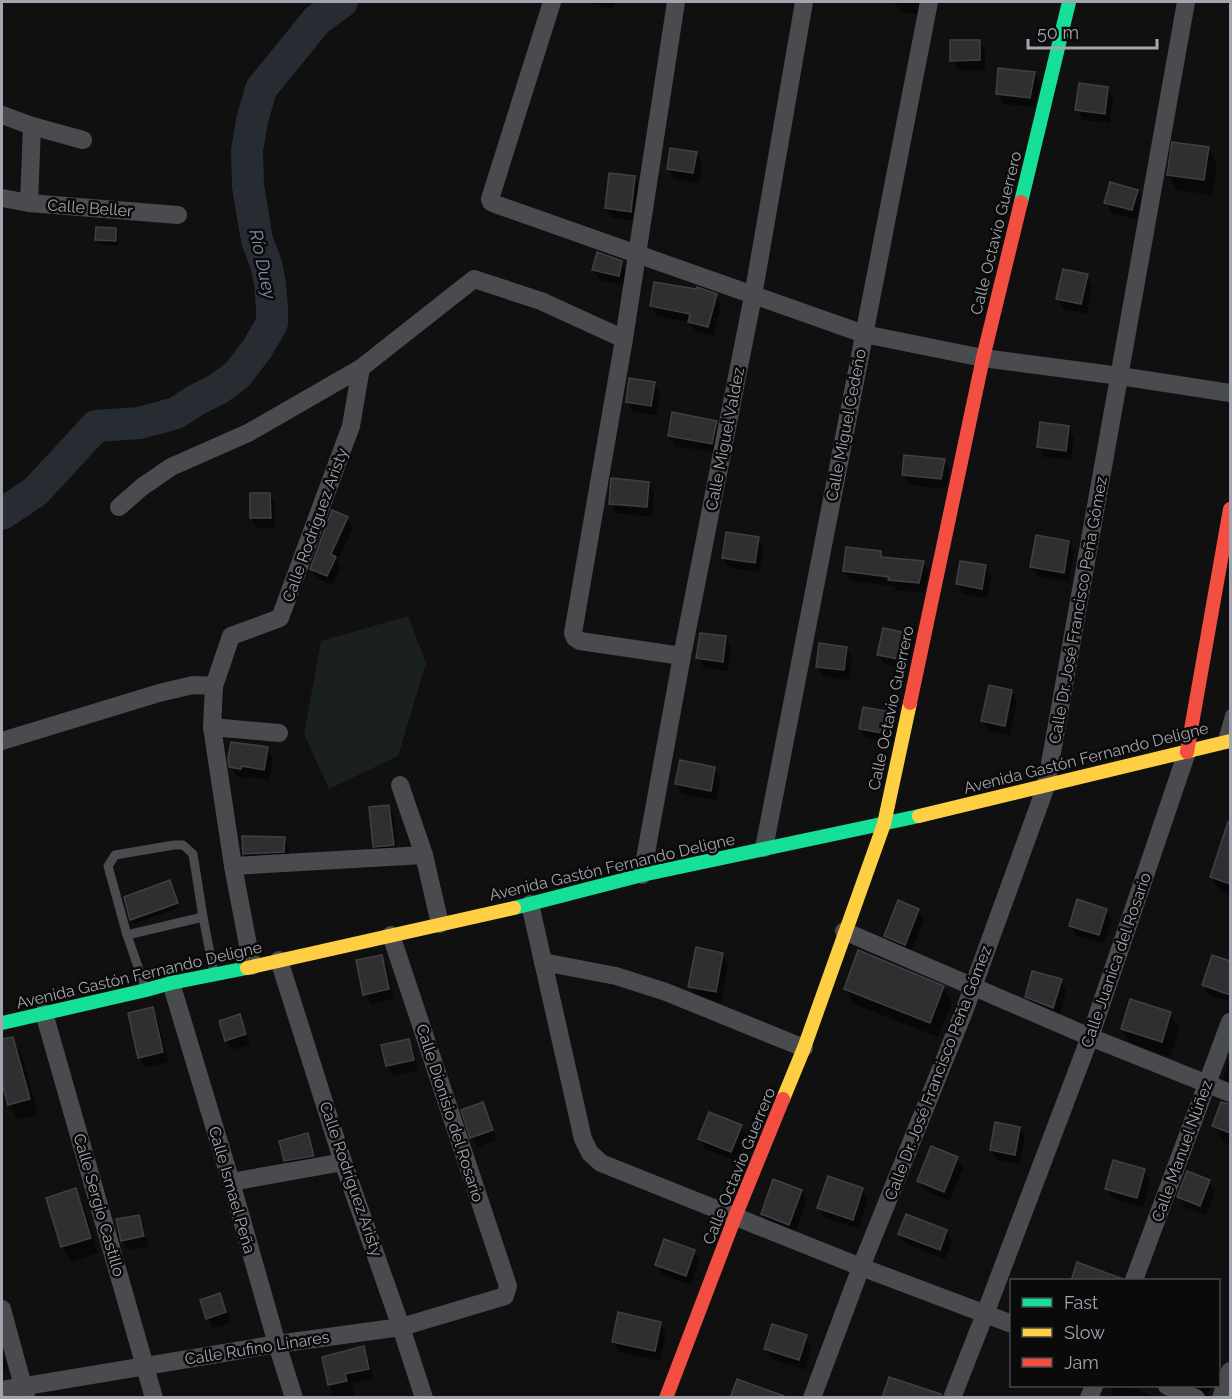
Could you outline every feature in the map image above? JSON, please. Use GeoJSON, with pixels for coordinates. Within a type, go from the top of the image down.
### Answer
{"type":"FeatureCollection","features":[{"type":"Feature","properties":{"kind":"street"},"geometry":{"type":"LineString","coordinates":[[552,2],[490,199],[491,202],[864,334],[983,358],[1230,393]]}},
{"type":"Feature","properties":{"kind":"street"},"geometry":{"type":"LineString","coordinates":[[676,2],[624,339],[573,633],[580,641],[682,656]]}},
{"type":"Feature","properties":{"kind":"street","name":"Calle Miguel Valdez"},"geometry":{"type":"LineString","coordinates":[[642,875],[682,656],[753,296],[804,2]]}},
{"type":"Feature","properties":{"kind":"street","name":"Calle Miguel Cedeño"},"geometry":{"type":"LineString","coordinates":[[764,848],[929,2]]}},
{"type":"Feature","properties":{"kind":"street","name":"Calle Octavio Guerrero"},"geometry":{"type":"LineString","coordinates":[[666,1398],[735,1218],[804,1048],[884,824],[983,358],[1069,2]]}},
{"type":"Feature","properties":{"kind":"street","name":"Calle Dr. José Francisco Peña Gómez"},"geometry":{"type":"LineString","coordinates":[[812,1398],[861,1267],[973,987],[1046,786],[1186,2]]}},
{"type":"Feature","properties":{"kind":"street"},"geometry":{"type":"LineString","coordinates":[[2,115],[83,140]]}},
{"type":"Feature","properties":{"kind":"street"},"geometry":{"type":"LineString","coordinates":[[29,203],[32,126]]}},
{"type":"Feature","properties":{"kind":"street","name":"Calle Beller"},"geometry":{"type":"LineString","coordinates":[[2,198],[29,203],[178,214]]}},
{"type":"Feature","properties":{"kind":"street"},"geometry":{"type":"LineString","coordinates":[[119,507],[141,487],[171,467],[248,433],[361,368],[474,279],[541,301],[624,339]]}},
{"type":"Feature","properties":{"kind":"street","name":"Calle Rodríguez Aristy"},"geometry":{"type":"LineString","coordinates":[[252,966],[232,866],[212,727],[214,686],[231,636],[280,618],[351,426],[361,368]]}},
{"type":"Feature","properties":{"kind":"street","name":"Calle Juanica del Rosario"},"geometry":{"type":"LineString","coordinates":[[951,1398],[1090,1037],[1187,752],[1217,610],[1230,509]]}},
{"type":"Feature","properties":{"kind":"street"},"geometry":{"type":"LineString","coordinates":[[2,741],[159,693],[193,685],[214,686]]}},
{"type":"Feature","properties":{"kind":"street"},"geometry":{"type":"LineString","coordinates":[[212,727],[279,732]]}},
{"type":"Feature","properties":{"kind":"street","name":"Avenida Gastón Fernando Deligne"},"geometry":{"type":"LineString","coordinates":[[2,1023],[171,983],[530,904],[642,875],[884,824],[1226,742]]}},
{"type":"Feature","properties":{"kind":"street"},"geometry":{"type":"LineString","coordinates":[[400,785],[424,855],[440,924]]}},
{"type":"Feature","properties":{"kind":"street"},"geometry":{"type":"LineString","coordinates":[[232,866],[424,855]]}},
{"type":"Feature","properties":{"kind":"street"},"geometry":{"type":"LineString","coordinates":[[530,904],[583,1139],[590,1153],[601,1164],[1010,1324]]}},
{"type":"Feature","properties":{"kind":"street"},"geometry":{"type":"LineString","coordinates":[[844,932],[1090,1037],[1230,1093]]}},
{"type":"Feature","properties":{"kind":"street","name":"Calle Dionisio del Rosario"},"geometry":{"type":"LineString","coordinates":[[390,935],[508,1286],[507,1291]]}},
{"type":"Feature","properties":{"kind":"street","name":"Calle Rodríguez Aristy"},"geometry":{"type":"LineString","coordinates":[[279,960],[343,1162],[424,1398]]}},
{"type":"Feature","properties":{"kind":"street"},"geometry":{"type":"LineString","coordinates":[[543,962],[616,976],[666,992],[804,1048]]}},
{"type":"Feature","properties":{"kind":"street","name":"Calle Ismael Peña"},"geometry":{"type":"LineString","coordinates":[[171,983],[294,1398]]}},
{"type":"Feature","properties":{"kind":"street","name":"Calle Sergio Castillo"},"geometry":{"type":"LineString","coordinates":[[44,1013],[154,1398]]}},
{"type":"Feature","properties":{"kind":"street","name":"Calle Manuel Núñez"},"geometry":{"type":"LineString","coordinates":[[1135,1279],[1230,1022]]}},
{"type":"Feature","properties":{"kind":"street"},"geometry":{"type":"LineString","coordinates":[[231,1182],[343,1162]]}},
{"type":"Feature","properties":{"kind":"street","name":"Calle Rufino Linares"},"geometry":{"type":"LineString","coordinates":[[2,1390],[24,1393],[146,1365],[401,1327],[505,1296],[507,1291]]}},
{"type":"Feature","properties":{"kind":"street"},"geometry":{"type":"LineString","coordinates":[[2,1309],[24,1393]]}},
{"type":"Feature","properties":{"kind":"street"},"geometry":{"type":"LineString","coordinates":[[1221,1398],[1230,1371]]}},
{"type":"Feature","properties":{"kind":"street"},"geometry":{"type":"LineString","coordinates":[[1169,1387],[1196,1398]]}},
{"type":"Feature","properties":{"kind":"lane"},"geometry":{"type":"LineString","coordinates":[[1226,742],[1230,714]]}},
{"type":"Feature","properties":{"kind":"lane"},"geometry":{"type":"LineString","coordinates":[[146,990],[127,935],[108,866],[115,855],[174,845],[183,845],[193,854],[215,975]]}},
{"type":"Feature","properties":{"kind":"lane"},"geometry":{"type":"LineString","coordinates":[[127,935],[203,917]]}},
{"type":"Feature","properties":{"kind":"shaded area"},"geometry":{"type":"Polygon","coordinates":[[[408,616],[426,663],[398,756],[329,789],[304,734],[321,641],[408,616]]]}},
{"type":"Feature","properties":{"kind":"building"},"geometry":{"type":"Polygon","coordinates":[[[950,40],[980,40],[980,60],[950,61],[950,40]]]}},
{"type":"Feature","properties":{"kind":"building"},"geometry":{"type":"Polygon","coordinates":[[[998,68],[1035,72],[1030,98],[996,94],[998,68]]]}},
{"type":"Feature","properties":{"kind":"building"},"geometry":{"type":"Polygon","coordinates":[[[1079,83],[1108,87],[1105,114],[1075,110],[1079,83]]]}},
{"type":"Feature","properties":{"kind":"building"},"geometry":{"type":"Polygon","coordinates":[[[1172,142],[1209,147],[1204,180],[1167,175],[1172,142]]]}},
{"type":"Feature","properties":{"kind":"building"},"geometry":{"type":"Polygon","coordinates":[[[670,148],[697,152],[693,173],[667,169],[670,148]]]}},
{"type":"Feature","properties":{"kind":"building"},"geometry":{"type":"Polygon","coordinates":[[[609,173],[635,176],[631,212],[605,208],[609,173]]]}},
{"type":"Feature","properties":{"kind":"building"},"geometry":{"type":"Polygon","coordinates":[[[1110,182],[1138,190],[1132,210],[1104,203],[1110,182]]]}},
{"type":"Feature","properties":{"kind":"building"},"geometry":{"type":"Polygon","coordinates":[[[96,227],[116,228],[116,241],[95,240],[96,227]]]}},
{"type":"Feature","properties":{"kind":"building"},"geometry":{"type":"Polygon","coordinates":[[[597,252],[622,261],[619,276],[592,270],[597,252]]]}},
{"type":"Feature","properties":{"kind":"building"},"geometry":{"type":"Polygon","coordinates":[[[1063,269],[1088,274],[1081,304],[1056,299],[1063,269]]]}},
{"type":"Feature","properties":{"kind":"building"},"geometry":{"type":"Polygon","coordinates":[[[654,282],[696,289],[697,287],[717,294],[708,327],[688,322],[690,314],[650,306],[654,282]]]}},
{"type":"Feature","properties":{"kind":"building"},"geometry":{"type":"Polygon","coordinates":[[[629,378],[655,382],[651,406],[626,402],[629,378]]]}},
{"type":"Feature","properties":{"kind":"building"},"geometry":{"type":"Polygon","coordinates":[[[672,412],[717,421],[712,444],[668,436],[672,412]]]}},
{"type":"Feature","properties":{"kind":"building"},"geometry":{"type":"Polygon","coordinates":[[[1040,422],[1069,426],[1066,451],[1037,447],[1040,422]]]}},
{"type":"Feature","properties":{"kind":"building"},"geometry":{"type":"Polygon","coordinates":[[[904,455],[945,459],[941,479],[902,475],[904,455]]]}},
{"type":"Feature","properties":{"kind":"building"},"geometry":{"type":"Polygon","coordinates":[[[611,478],[649,482],[647,507],[609,504],[611,478]]]}},
{"type":"Feature","properties":{"kind":"building"},"geometry":{"type":"Polygon","coordinates":[[[250,493],[270,493],[271,518],[250,518],[250,493]]]}},
{"type":"Feature","properties":{"kind":"building"},"geometry":{"type":"Polygon","coordinates":[[[332,510],[348,517],[331,554],[336,557],[327,576],[310,569],[332,510]]]}},
{"type":"Feature","properties":{"kind":"building"},"geometry":{"type":"Polygon","coordinates":[[[726,532],[759,537],[755,563],[722,558],[726,532]]]}},
{"type":"Feature","properties":{"kind":"building"},"geometry":{"type":"Polygon","coordinates":[[[1036,535],[1069,541],[1064,573],[1030,567],[1036,535]]]}},
{"type":"Feature","properties":{"kind":"building"},"geometry":{"type":"Polygon","coordinates":[[[846,547],[881,551],[881,557],[924,561],[919,583],[888,580],[889,577],[843,571],[846,547]]]}},
{"type":"Feature","properties":{"kind":"building"},"geometry":{"type":"Polygon","coordinates":[[[960,561],[986,565],[982,589],[956,584],[960,561]]]}},
{"type":"Feature","properties":{"kind":"building"},"geometry":{"type":"Polygon","coordinates":[[[883,628],[908,633],[903,660],[877,655],[883,628]]]}},
{"type":"Feature","properties":{"kind":"building"},"geometry":{"type":"Polygon","coordinates":[[[700,633],[726,636],[723,662],[696,658],[700,633]]]}},
{"type":"Feature","properties":{"kind":"building"},"geometry":{"type":"Polygon","coordinates":[[[819,643],[847,647],[844,670],[816,667],[819,643]]]}},
{"type":"Feature","properties":{"kind":"building"},"geometry":{"type":"Polygon","coordinates":[[[989,685],[1012,690],[1005,726],[981,721],[989,685]]]}},
{"type":"Feature","properties":{"kind":"building"},"geometry":{"type":"Polygon","coordinates":[[[863,707],[892,712],[887,734],[859,729],[863,707]]]}},
{"type":"Feature","properties":{"kind":"building"},"geometry":{"type":"Polygon","coordinates":[[[231,742],[268,747],[264,770],[241,766],[241,769],[229,767],[231,742]]]}},
{"type":"Feature","properties":{"kind":"building"},"geometry":{"type":"Polygon","coordinates":[[[680,760],[715,767],[711,791],[675,784],[680,760]]]}},
{"type":"Feature","properties":{"kind":"building"},"geometry":{"type":"Polygon","coordinates":[[[389,805],[394,845],[373,847],[369,807],[389,805]]]}},
{"type":"Feature","properties":{"kind":"building"},"geometry":{"type":"Polygon","coordinates":[[[1228,822],[1230,822],[1230,884],[1210,877],[1228,822]]]}},
{"type":"Feature","properties":{"kind":"building"},"geometry":{"type":"Polygon","coordinates":[[[242,836],[285,837],[284,852],[243,854],[242,836]]]}},
{"type":"Feature","properties":{"kind":"building"},"geometry":{"type":"Polygon","coordinates":[[[170,880],[178,903],[130,920],[124,897],[170,880]]]}},
{"type":"Feature","properties":{"kind":"building"},"geometry":{"type":"Polygon","coordinates":[[[1077,899],[1107,909],[1099,935],[1069,926],[1077,899]]]}},
{"type":"Feature","properties":{"kind":"building"},"geometry":{"type":"Polygon","coordinates":[[[898,900],[919,909],[905,945],[884,936],[898,900]]]}},
{"type":"Feature","properties":{"kind":"building"},"geometry":{"type":"Polygon","coordinates":[[[696,947],[723,953],[716,992],[688,987],[696,947]]]}},
{"type":"Feature","properties":{"kind":"building"},"geometry":{"type":"Polygon","coordinates":[[[858,950],[944,986],[930,1023],[844,989],[858,950]]]}},
{"type":"Feature","properties":{"kind":"building"},"geometry":{"type":"Polygon","coordinates":[[[382,955],[389,989],[363,995],[356,960],[382,955]]]}},
{"type":"Feature","properties":{"kind":"building"},"geometry":{"type":"Polygon","coordinates":[[[1212,955],[1230,961],[1230,995],[1202,985],[1212,955]]]}},
{"type":"Feature","properties":{"kind":"building"},"geometry":{"type":"Polygon","coordinates":[[[1032,971],[1062,979],[1053,1008],[1025,997],[1032,971]]]}},
{"type":"Feature","properties":{"kind":"building"},"geometry":{"type":"Polygon","coordinates":[[[1130,999],[1171,1012],[1162,1042],[1121,1029],[1130,999]]]}},
{"type":"Feature","properties":{"kind":"building"},"geometry":{"type":"Polygon","coordinates":[[[153,1007],[163,1052],[138,1058],[128,1013],[153,1007]]]}},
{"type":"Feature","properties":{"kind":"building"},"geometry":{"type":"Polygon","coordinates":[[[240,1014],[246,1034],[225,1041],[219,1021],[240,1014]]]}},
{"type":"Feature","properties":{"kind":"building"},"geometry":{"type":"Polygon","coordinates":[[[13,1037],[30,1099],[8,1105],[2,1083],[2,1039],[13,1037]]]}},
{"type":"Feature","properties":{"kind":"building"},"geometry":{"type":"Polygon","coordinates":[[[409,1039],[414,1060],[386,1066],[381,1045],[409,1039]]]}},
{"type":"Feature","properties":{"kind":"building"},"geometry":{"type":"Polygon","coordinates":[[[483,1102],[493,1130],[470,1138],[461,1110],[483,1102]]]}},
{"type":"Feature","properties":{"kind":"building"},"geometry":{"type":"Polygon","coordinates":[[[1221,1102],[1230,1104],[1230,1133],[1212,1126],[1221,1102]]]}},
{"type":"Feature","properties":{"kind":"building"},"geometry":{"type":"Polygon","coordinates":[[[709,1112],[742,1125],[731,1152],[698,1139],[709,1112]]]}},
{"type":"Feature","properties":{"kind":"building"},"geometry":{"type":"Polygon","coordinates":[[[995,1122],[1020,1127],[1015,1155],[990,1150],[995,1122]]]}},
{"type":"Feature","properties":{"kind":"building"},"geometry":{"type":"Polygon","coordinates":[[[308,1133],[314,1156],[284,1161],[279,1141],[308,1133]]]}},
{"type":"Feature","properties":{"kind":"building"},"geometry":{"type":"Polygon","coordinates":[[[931,1146],[958,1157],[944,1192],[917,1181],[931,1146]]]}},
{"type":"Feature","properties":{"kind":"building"},"geometry":{"type":"Polygon","coordinates":[[[1113,1160],[1145,1169],[1137,1198],[1105,1189],[1113,1160]]]}},
{"type":"Feature","properties":{"kind":"building"},"geometry":{"type":"Polygon","coordinates":[[[1187,1171],[1210,1180],[1200,1206],[1177,1197],[1187,1171]]]}},
{"type":"Feature","properties":{"kind":"building"},"geometry":{"type":"Polygon","coordinates":[[[828,1176],[863,1188],[853,1220],[817,1208],[828,1176]]]}},
{"type":"Feature","properties":{"kind":"building"},"geometry":{"type":"Polygon","coordinates":[[[773,1179],[802,1190],[789,1225],[761,1214],[773,1179]]]}},
{"type":"Feature","properties":{"kind":"building"},"geometry":{"type":"Polygon","coordinates":[[[76,1188],[91,1238],[61,1247],[46,1198],[76,1188]]]}},
{"type":"Feature","properties":{"kind":"building"},"geometry":{"type":"Polygon","coordinates":[[[906,1214],[947,1230],[940,1250],[898,1234],[906,1214]]]}},
{"type":"Feature","properties":{"kind":"building"},"geometry":{"type":"Polygon","coordinates":[[[139,1215],[144,1236],[121,1241],[116,1219],[139,1215]]]}},
{"type":"Feature","properties":{"kind":"building"},"geometry":{"type":"Polygon","coordinates":[[[664,1239],[695,1250],[686,1276],[655,1265],[664,1239]]]}},
{"type":"Feature","properties":{"kind":"building"},"geometry":{"type":"Polygon","coordinates":[[[1077,1262],[1123,1279],[1072,1279],[1077,1262]]]}},
{"type":"Feature","properties":{"kind":"building"},"geometry":{"type":"Polygon","coordinates":[[[220,1293],[226,1312],[206,1319],[200,1300],[220,1293]]]}},
{"type":"Feature","properties":{"kind":"building"},"geometry":{"type":"Polygon","coordinates":[[[618,1312],[661,1322],[655,1351],[612,1342],[618,1312]]]}},
{"type":"Feature","properties":{"kind":"building"},"geometry":{"type":"Polygon","coordinates":[[[772,1324],[807,1335],[799,1360],[764,1349],[772,1324]]]}},
{"type":"Feature","properties":{"kind":"building"},"geometry":{"type":"Polygon","coordinates":[[[364,1346],[369,1369],[345,1374],[347,1381],[328,1385],[322,1357],[364,1346]]]}},
{"type":"Feature","properties":{"kind":"building"},"geometry":{"type":"Polygon","coordinates":[[[889,1377],[941,1394],[941,1398],[882,1398],[889,1377]]]}},
{"type":"Feature","properties":{"kind":"building"},"geometry":{"type":"Polygon","coordinates":[[[737,1379],[784,1396],[783,1398],[730,1398],[737,1379]]]}},
{"type":"Feature","properties":{"kind":"waterway","name":"Río Duey"},"geometry":{"type":"LineString","coordinates":[[2,514],[36,491],[96,426],[140,423],[176,413],[218,389],[237,375],[257,349],[272,323],[272,308],[270,283],[257,240],[248,186],[247,150],[252,121],[261,89],[317,20],[342,2]]}},
{"type":"Feature","properties":{"kind":"traffic: fast"},"geometry":{"type":"LineString","coordinates":[[1021,202],[1069,2]]}},
{"type":"Feature","properties":{"kind":"traffic: fast"},"geometry":{"type":"LineString","coordinates":[[514,908],[642,875],[919,816]]}},
{"type":"Feature","properties":{"kind":"traffic: fast"},"geometry":{"type":"LineString","coordinates":[[2,1023],[171,983],[247,968]]}},
{"type":"Feature","properties":{"kind":"traffic: slow"},"geometry":{"type":"LineString","coordinates":[[783,1099],[804,1048],[884,824],[910,703]]}},
{"type":"Feature","properties":{"kind":"traffic: slow"},"geometry":{"type":"LineString","coordinates":[[919,816],[1230,741]]}},
{"type":"Feature","properties":{"kind":"traffic: slow"},"geometry":{"type":"LineString","coordinates":[[247,968],[514,908]]}},
{"type":"Feature","properties":{"kind":"traffic: jam"},"geometry":{"type":"LineString","coordinates":[[910,703],[983,358],[1021,202]]}},
{"type":"Feature","properties":{"kind":"traffic: jam"},"geometry":{"type":"LineString","coordinates":[[1187,752],[1230,509]]}},
{"type":"Feature","properties":{"kind":"traffic: jam"},"geometry":{"type":"LineString","coordinates":[[666,1398],[783,1099]]}}]}
